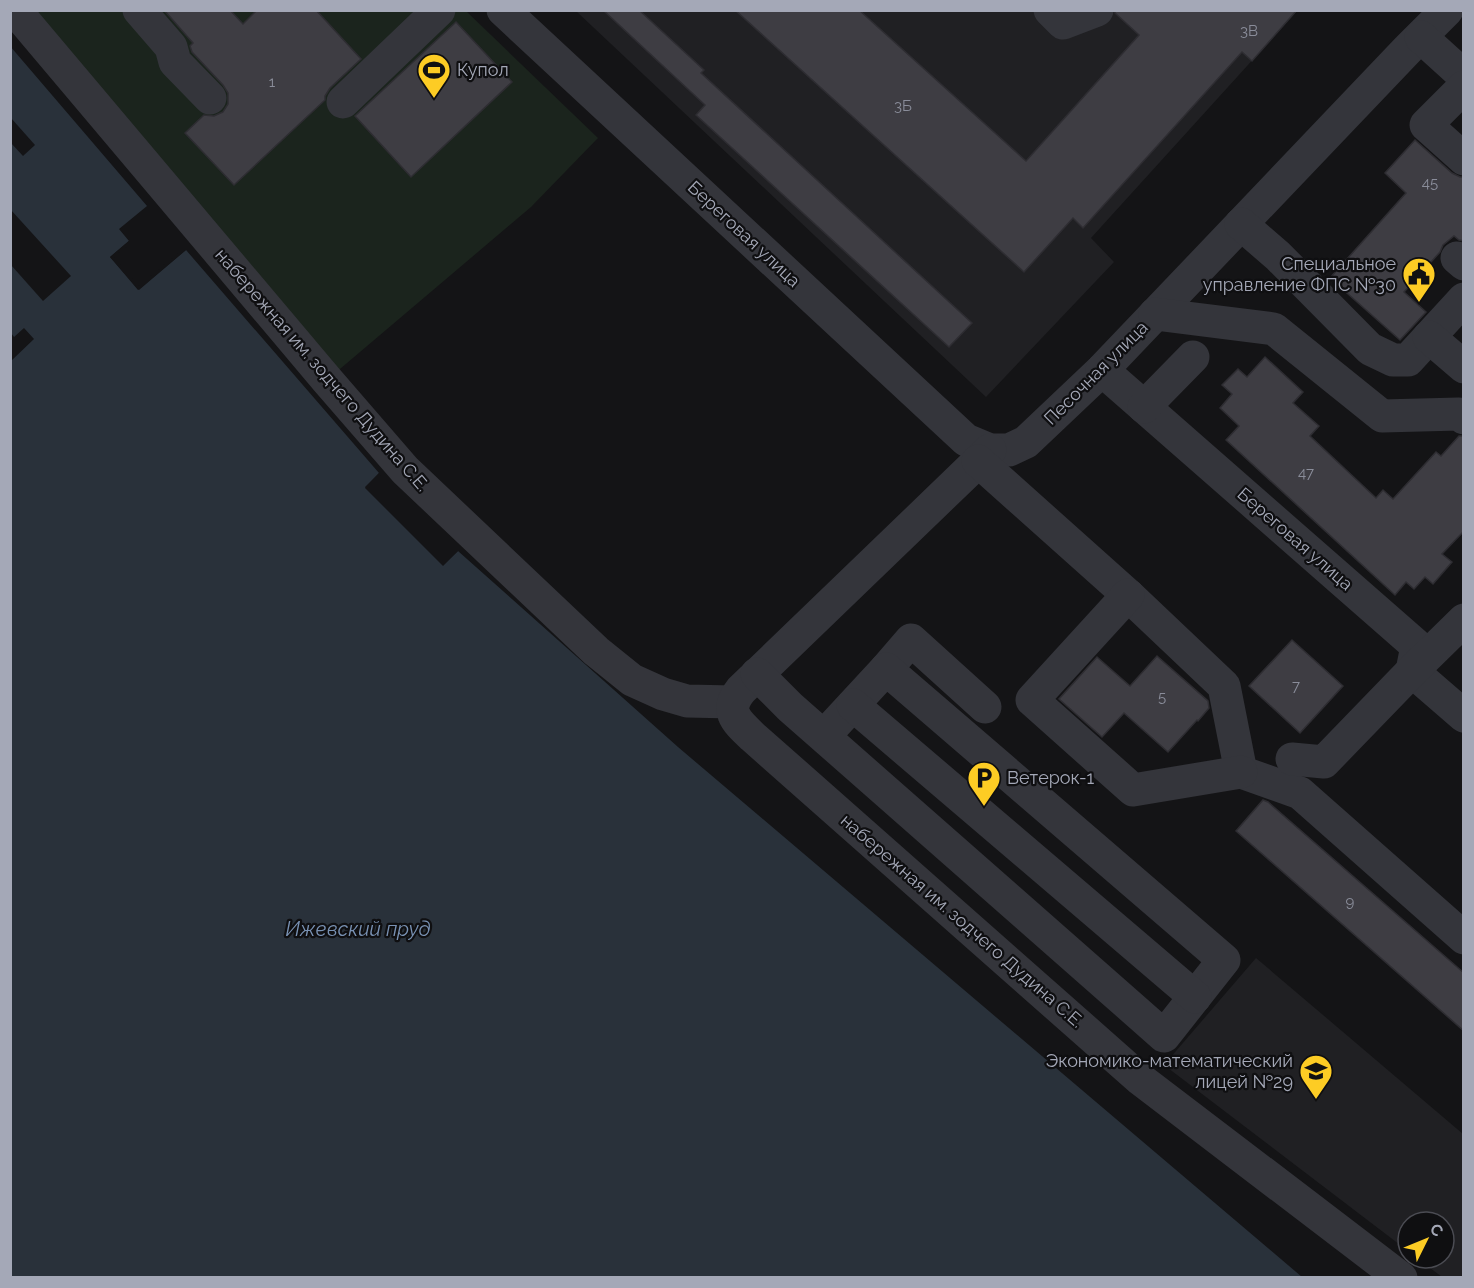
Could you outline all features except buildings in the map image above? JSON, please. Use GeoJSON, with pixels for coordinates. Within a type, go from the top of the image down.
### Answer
{"type":"FeatureCollection","features":[{"type":"Feature","properties":{"kind":"street","name":"набережная им. зодчего Дудина С.Е."},"geometry":{"type":"LineString","coordinates":[[15,10],[405,470],[596,651],[632,680],[663,694],[687,701],[732,706],[734,717],[753,737],[1140,1079],[1401,1278]]}},
{"type":"Feature","properties":{"kind":"street"},"geometry":{"type":"LineString","coordinates":[[139,10],[171,47],[175,62],[210,98]]}},
{"type":"Feature","properties":{"kind":"street"},"geometry":{"type":"LineString","coordinates":[[343,102],[439,10]]}},
{"type":"Feature","properties":{"kind":"street","name":"Береговая улица"},"geometry":{"type":"LineString","coordinates":[[503,10],[984,455],[1224,686],[1241,772]]}},
{"type":"Feature","properties":{"kind":"street"},"geometry":{"type":"LineString","coordinates":[[1050,10],[1063,23],[1097,10]]}},
{"type":"Feature","properties":{"kind":"street","name":"Песочная улица"},"geometry":{"type":"LineString","coordinates":[[984,455],[1009,450],[1026,442],[1102,370],[1447,10]]}},
{"type":"Feature","properties":{"kind":"street"},"geometry":{"type":"LineString","coordinates":[[1421,37],[1464,76]]}},
{"type":"Feature","properties":{"kind":"street"},"geometry":{"type":"LineString","coordinates":[[1464,87],[1426,125],[1464,159]]}},
{"type":"Feature","properties":{"kind":"street"},"geometry":{"type":"LineString","coordinates":[[1241,224],[1278,256],[1370,349],[1393,360],[1408,360],[1464,299]]}},
{"type":"Feature","properties":{"kind":"street"},"geometry":{"type":"LineString","coordinates":[[1155,314],[1274,329],[1382,416],[1459,414],[1464,418]]}},
{"type":"Feature","properties":{"kind":"street"},"geometry":{"type":"LineString","coordinates":[[1429,337],[1464,367]]}},
{"type":"Feature","properties":{"kind":"street"},"geometry":{"type":"LineString","coordinates":[[1144,407],[1193,357]]}},
{"type":"Feature","properties":{"kind":"street","name":"Береговая улица"},"geometry":{"type":"LineString","coordinates":[[1102,370],[1417,646],[1412,671]]}},
{"type":"Feature","properties":{"kind":"street"},"geometry":{"type":"LineString","coordinates":[[732,706],[735,697],[757,674],[984,455]]}},
{"type":"Feature","properties":{"kind":"street"},"geometry":{"type":"LineString","coordinates":[[1128,595],[1032,700],[1133,790],[1241,772],[1300,793],[1464,938]]}},
{"type":"Feature","properties":{"kind":"street"},"geometry":{"type":"LineString","coordinates":[[1292,759],[1324,762],[1464,620]]}},
{"type":"Feature","properties":{"kind":"street"},"geometry":{"type":"LineString","coordinates":[[824,736],[912,640],[985,707]]}},
{"type":"Feature","properties":{"kind":"street"},"geometry":{"type":"LineString","coordinates":[[757,674],[790,707],[1164,1036],[1224,960],[886,669]]}},
{"type":"Feature","properties":{"kind":"street"},"geometry":{"type":"LineString","coordinates":[[1412,671],[1464,716]]}},
{"type":"Feature","properties":{"kind":"street"},"geometry":{"type":"LineString","coordinates":[[853,705],[1195,997]]}},
{"type":"Feature","properties":{"kind":"shaded area"},"geometry":{"type":"Polygon","coordinates":[[[19,11],[466,11],[598,138],[531,207],[327,380],[19,11]]]}},
{"type":"Feature","properties":{"kind":"shaded area"},"geometry":{"type":"Polygon","coordinates":[[[576,11],[1297,11],[1091,238],[1114,262],[986,397],[576,11]]]}},
{"type":"Feature","properties":{"kind":"shaded area","name":"Экономико-математический лицей №29"},"geometry":{"type":"Polygon","coordinates":[[[1256,958],[1463,1134],[1463,1277],[1442,1277],[1433,1270],[1456,1270],[1456,1210],[1396,1210],[1396,1242],[1164,1065],[1256,958]]]}},
{"type":"Feature","properties":{"kind":"water","name":"Ижевский пруд"},"geometry":{"type":"Polygon","coordinates":[[[10,46],[147,206],[119,229],[129,241],[110,257],[138,290],[186,250],[379,473],[365,487],[443,565],[458,551],[678,747],[1302,1277],[11,1277],[10,46]]]}},
{"type":"Feature","properties":{"kind":"pier"},"geometry":{"type":"Polygon","coordinates":[[[11,118],[35,145],[23,156],[11,143],[11,118]]]}},
{"type":"Feature","properties":{"kind":"pier"},"geometry":{"type":"Polygon","coordinates":[[[11,210],[71,276],[43,301],[11,265],[11,210]]]}},
{"type":"Feature","properties":{"kind":"pier"},"geometry":{"type":"Polygon","coordinates":[[[131,239],[131,243],[114,257],[139,286],[184,248],[186,250],[139,290],[110,257],[131,239]]]}},
{"type":"Feature","properties":{"kind":"pier"},"geometry":{"type":"Polygon","coordinates":[[[24,328],[34,339],[11,361],[11,333],[14,337],[24,328]]]}},
{"type":"Feature","properties":{"kind":"pier"},"geometry":{"type":"Polygon","coordinates":[[[379,473],[381,475],[369,488],[443,561],[456,549],[458,551],[443,566],[365,488],[379,473]]]}},
{"type":"Feature","properties":{"kind":"place","name":"Купол"},"geometry":{"type":"Point","coordinates":[434,99]}},
{"type":"Feature","properties":{"kind":"place","name":"Специальное управление ФПС №30"},"geometry":{"type":"Point","coordinates":[1419,303]}},
{"type":"Feature","properties":{"kind":"place","name":"Ветерок-1"},"geometry":{"type":"Point","coordinates":[984,807]}},
{"type":"Feature","properties":{"kind":"place","name":"Экономико-математический лицей №29"},"geometry":{"type":"Point","coordinates":[1316,1100]}}]}
